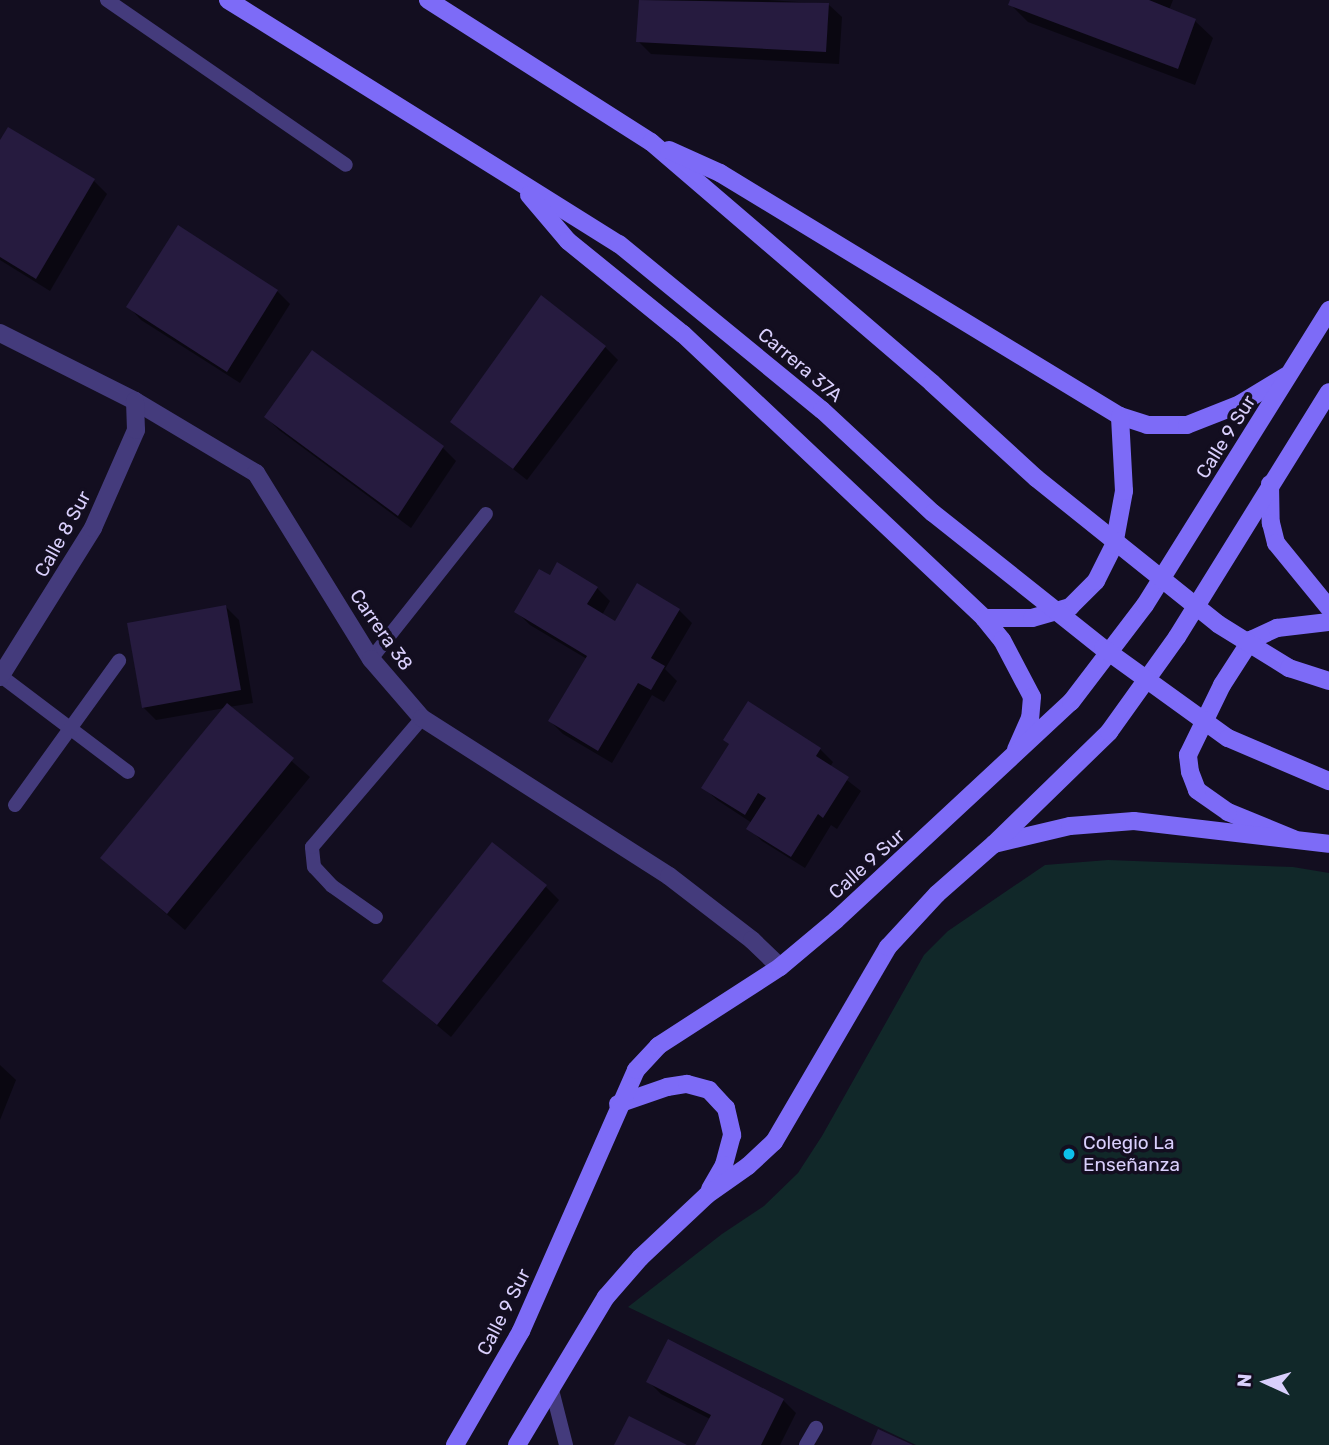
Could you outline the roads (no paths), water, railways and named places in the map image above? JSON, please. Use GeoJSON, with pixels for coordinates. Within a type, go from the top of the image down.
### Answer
{"type":"FeatureCollection","features":[{"type":"Feature","properties":{"kind":"main road","name":"Carrera 37A"},"geometry":{"type":"LineString","coordinates":[[228,0],[619,244],[822,410],[933,513],[1103,648],[1228,738],[1329,781]]}},
{"type":"Feature","properties":{"kind":"main road"},"geometry":{"type":"LineString","coordinates":[[428,0],[651,142],[923,375],[1036,478],[1218,624],[1289,668],[1329,681]]}},
{"type":"Feature","properties":{"kind":"main road"},"geometry":{"type":"LineString","coordinates":[[651,142],[720,173],[1121,416],[1147,425],[1187,425],[1240,404],[1289,374]]}},
{"type":"Feature","properties":{"kind":"main road"},"geometry":{"type":"LineString","coordinates":[[518,183],[568,241],[683,334],[984,618],[1002,640],[1032,697],[1030,718],[1012,758]]}},
{"type":"Feature","properties":{"kind":"main road","name":"Calle 9 Sur"},"geometry":{"type":"LineString","coordinates":[[455,1445],[521,1331],[618,1104],[636,1069],[658,1046],[780,968],[836,920],[1070,702],[1123,638],[1329,310]]}},
{"type":"Feature","properties":{"kind":"main road"},"geometry":{"type":"LineString","coordinates":[[517,1445],[606,1297],[639,1258],[707,1195],[748,1166],[774,1142],[888,947],[937,894],[994,844],[1109,732],[1177,637],[1270,483],[1329,392]]}},
{"type":"Feature","properties":{"kind":"main road"},"geometry":{"type":"LineString","coordinates":[[984,618],[1032,618],[1070,607],[1096,581],[1114,545],[1124,491],[1121,416]]}},
{"type":"Feature","properties":{"kind":"main road"},"geometry":{"type":"LineString","coordinates":[[1270,483],[1271,523],[1276,543],[1329,608]]}},
{"type":"Feature","properties":{"kind":"main road"},"geometry":{"type":"LineString","coordinates":[[1293,839],[1228,812],[1197,790],[1190,772],[1188,755],[1222,685],[1251,640],[1277,628],[1329,622]]}},
{"type":"Feature","properties":{"kind":"main road"},"geometry":{"type":"LineString","coordinates":[[994,844],[1070,826],[1134,821],[1329,844]]}},
{"type":"Feature","properties":{"kind":"main road"},"geometry":{"type":"LineString","coordinates":[[618,1104],[667,1087],[687,1084],[709,1090],[726,1108],[732,1135],[724,1165],[707,1195]]}},
{"type":"Feature","properties":{"kind":"street","name":"Carrera 38"},"geometry":{"type":"LineString","coordinates":[[0,333],[135,401],[256,473],[371,659],[422,718],[669,876],[752,940],[780,968]]}},
{"type":"Feature","properties":{"kind":"street","name":"Calle 8 Sur"},"geometry":{"type":"LineString","coordinates":[[0,676],[93,528],[136,430],[135,401]]}},
{"type":"Feature","properties":{"kind":"lane"},"geometry":{"type":"LineString","coordinates":[[107,0],[346,165]]}},
{"type":"Feature","properties":{"kind":"lane"},"geometry":{"type":"LineString","coordinates":[[371,659],[486,514]]}},
{"type":"Feature","properties":{"kind":"lane"},"geometry":{"type":"LineString","coordinates":[[15,805],[119,661]]}},
{"type":"Feature","properties":{"kind":"lane"},"geometry":{"type":"LineString","coordinates":[[0,676],[128,772]]}},
{"type":"Feature","properties":{"kind":"lane"},"geometry":{"type":"LineString","coordinates":[[376,917],[332,886],[314,867],[312,847],[422,718]]}},
{"type":"Feature","properties":{"kind":"lane"},"geometry":{"type":"LineString","coordinates":[[551,1386],[566,1445]]}},
{"type":"Feature","properties":{"kind":"lane"},"geometry":{"type":"LineString","coordinates":[[806,1445],[816,1428]]}},
{"type":"Feature","properties":{"kind":"place","name":"Colegio La Enseñanza"},"geometry":{"type":"Point","coordinates":[1069,1154]}}]}
